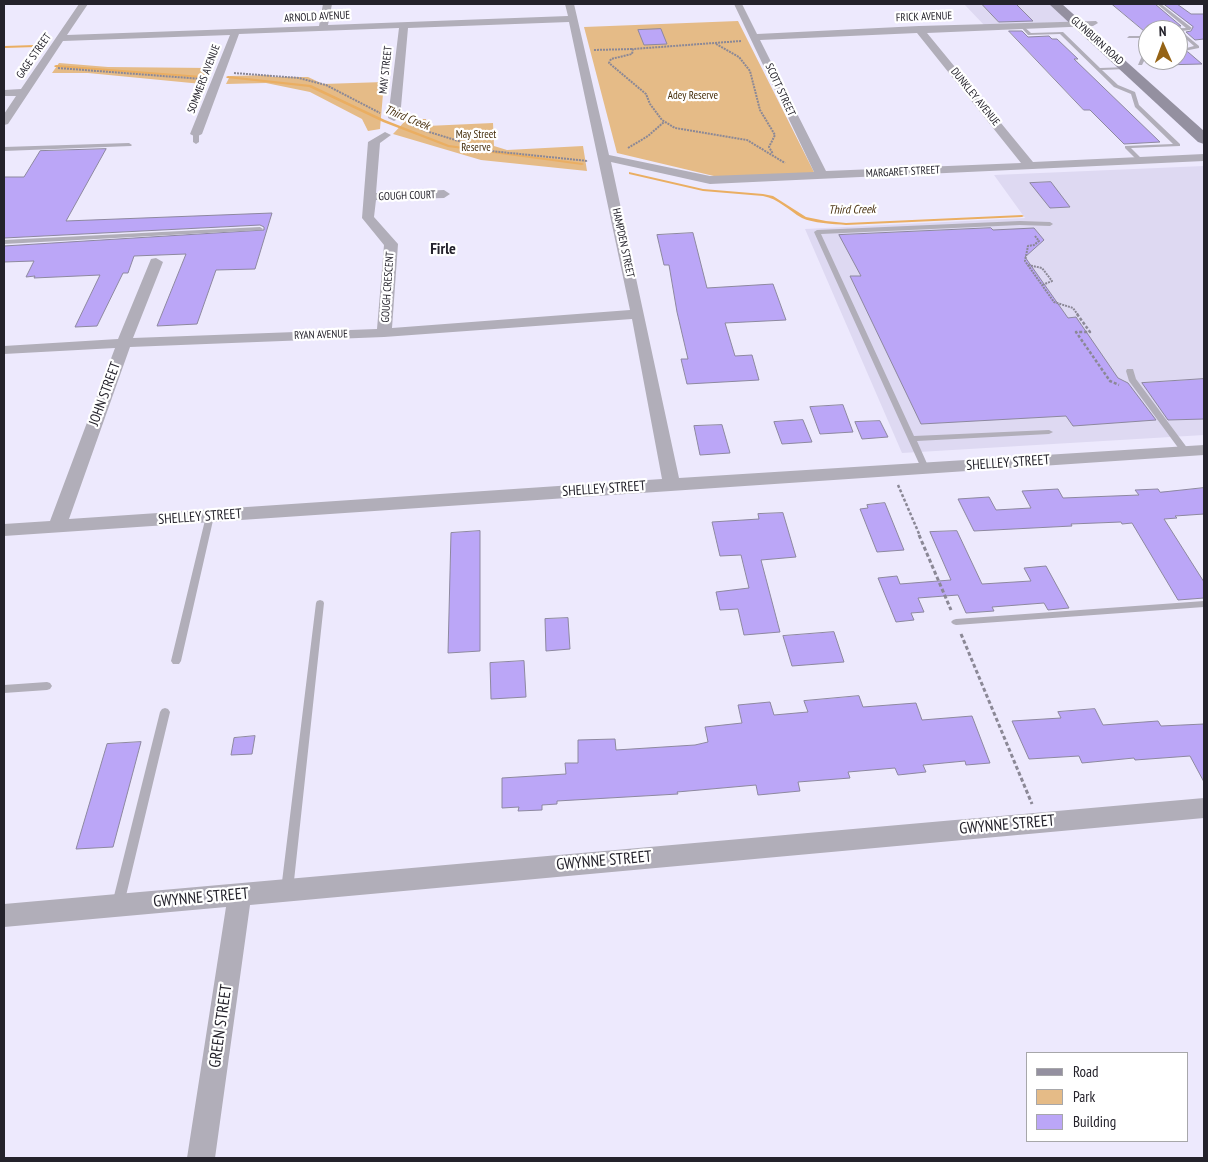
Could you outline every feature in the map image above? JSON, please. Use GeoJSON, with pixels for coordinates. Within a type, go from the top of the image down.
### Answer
{"type":"FeatureCollection","features":[{"type":"Feature","properties":{"kind":"main road","name":"GLYNBURN ROAD"},"geometry":{"type":"LineString","coordinates":[[1055,4],[1112,54],[1138,59]]}},
{"type":"Feature","properties":{"kind":"main road","name":"GLYNBURN ROAD"},"geometry":{"type":"LineString","coordinates":[[1071,4],[1111,38],[1138,58]]}},
{"type":"Feature","properties":{"kind":"main road"},"geometry":{"type":"LineString","coordinates":[[1111,38],[1106,42],[1112,54]]}},
{"type":"Feature","properties":{"kind":"main road","name":"GLYNBURN ROAD"},"geometry":{"type":"LineString","coordinates":[[1149,70],[1204,139]]}},
{"type":"Feature","properties":{"kind":"main road","name":"GLYNBURN ROAD"},"geometry":{"type":"LineString","coordinates":[[1151,70],[1204,122]]}},
{"type":"Feature","properties":{"kind":"street","name":"GAGE STREET"},"geometry":{"type":"LineString","coordinates":[[4,122],[83,4]]}},
{"type":"Feature","properties":{"kind":"street"},"geometry":{"type":"LineString","coordinates":[[323,29],[327,4]]}},
{"type":"Feature","properties":{"kind":"street","name":"HAMPDEN STREET"},"geometry":{"type":"LineString","coordinates":[[570,4],[638,314],[672,484]]}},
{"type":"Feature","properties":{"kind":"street","name":"SCOTT STREET"},"geometry":{"type":"LineString","coordinates":[[738,4],[822,176]]}},
{"type":"Feature","properties":{"kind":"street","name":"ARNOLD AVENUE"},"geometry":{"type":"LineString","coordinates":[[62,38],[574,19]]}},
{"type":"Feature","properties":{"kind":"street","name":"FRICK AVENUE"},"geometry":{"type":"LineString","coordinates":[[756,38],[1093,22]]}},
{"type":"Feature","properties":{"kind":"street","name":"MAY STREET"},"geometry":{"type":"LineString","coordinates":[[394,118],[404,25]]}},
{"type":"Feature","properties":{"kind":"street","name":"DUNKLEY AVENUE"},"geometry":{"type":"LineString","coordinates":[[919,29],[1030,166]]}},
{"type":"Feature","properties":{"kind":"street","name":"SOMMERS AVENUE"},"geometry":{"type":"LineString","coordinates":[[196,138],[235,33]]}},
{"type":"Feature","properties":{"kind":"street"},"geometry":{"type":"LineString","coordinates":[[4,93],[24,92]]}},
{"type":"Feature","properties":{"kind":"street","name":"GOUGH CRESCENT"},"geometry":{"type":"LineString","coordinates":[[384,333],[391,244],[368,218],[374,142],[385,135]]}},
{"type":"Feature","properties":{"kind":"street","name":"MARGARET STREET"},"geometry":{"type":"LineString","coordinates":[[605,160],[710,180],[1204,158]]}},
{"type":"Feature","properties":{"kind":"street","name":"GOUGH COURT"},"geometry":{"type":"LineString","coordinates":[[370,197],[444,194]]}},
{"type":"Feature","properties":{"kind":"street","name":"JOHN STREET"},"geometry":{"type":"LineString","coordinates":[[57,527],[124,343],[156,262]]}},
{"type":"Feature","properties":{"kind":"street","name":"RYAN AVENUE"},"geometry":{"type":"LineString","coordinates":[[4,350],[124,343],[384,333],[638,314]]}},
{"type":"Feature","properties":{"kind":"street","name":"SHELLEY STREET"},"geometry":{"type":"LineString","coordinates":[[4,530],[1204,450]]}},
{"type":"Feature","properties":{"kind":"street","name":"GWYNNE STREET"},"geometry":{"type":"LineString","coordinates":[[4,916],[1204,808]]}},
{"type":"Feature","properties":{"kind":"street","name":"GREEN STREET"},"geometry":{"type":"LineString","coordinates":[[201,1158],[240,894]]}},
{"type":"Feature","properties":{"kind":"lane"},"geometry":{"type":"LineString","coordinates":[[1159,4],[1179,20]]}},
{"type":"Feature","properties":{"kind":"lane"},"geometry":{"type":"LineString","coordinates":[[1022,26],[1030,34],[1061,33],[1116,86],[1133,93],[1138,106],[1178,145],[1127,147],[1141,161]]}},
{"type":"Feature","properties":{"kind":"lane"},"geometry":{"type":"LineString","coordinates":[[1129,37],[1138,37]]}},
{"type":"Feature","properties":{"kind":"lane"},"geometry":{"type":"LineString","coordinates":[[1188,39],[1197,47],[1188,48]]}},
{"type":"Feature","properties":{"kind":"lane"},"geometry":{"type":"LineString","coordinates":[[1098,69],[1138,59]]}},
{"type":"Feature","properties":{"kind":"lane"},"geometry":{"type":"LineString","coordinates":[[4,150],[129,145]]}},
{"type":"Feature","properties":{"kind":"lane"},"geometry":{"type":"LineString","coordinates":[[925,468],[818,232],[1020,223],[1050,224]]}},
{"type":"Feature","properties":{"kind":"lane"},"geometry":{"type":"LineString","coordinates":[[4,242],[260,229]]}},
{"type":"Feature","properties":{"kind":"lane"},"geometry":{"type":"LineString","coordinates":[[1130,370],[1132,379],[1185,451]]}},
{"type":"Feature","properties":{"kind":"lane"},"geometry":{"type":"LineString","coordinates":[[912,439],[1049,432]]}},
{"type":"Feature","properties":{"kind":"lane"},"geometry":{"type":"LineString","coordinates":[[176,661],[210,516]]}},
{"type":"Feature","properties":{"kind":"lane"},"geometry":{"type":"LineString","coordinates":[[287,890],[320,603]]}},
{"type":"Feature","properties":{"kind":"lane"},"geometry":{"type":"LineString","coordinates":[[956,622],[1204,604]]}},
{"type":"Feature","properties":{"kind":"lane"},"geometry":{"type":"LineString","coordinates":[[4,690],[47,686]]}},
{"type":"Feature","properties":{"kind":"lane"},"geometry":{"type":"LineString","coordinates":[[118,906],[165,712]]}},
{"type":"Feature","properties":{"kind":"path"},"geometry":{"type":"LineString","coordinates":[[581,51],[715,44],[756,38]]}},
{"type":"Feature","properties":{"kind":"path"},"geometry":{"type":"LineString","coordinates":[[715,44],[739,57],[750,71],[760,110],[775,134],[769,147],[773,155]]}},
{"type":"Feature","properties":{"kind":"path"},"geometry":{"type":"LineString","coordinates":[[633,49],[632,54],[612,59],[609,63],[646,94],[650,104],[664,122],[675,128],[747,140],[790,166],[798,174],[798,177]]}},
{"type":"Feature","properties":{"kind":"path"},"geometry":{"type":"LineString","coordinates":[[42,66],[218,76],[264,74],[299,78],[326,85],[368,108],[426,131],[491,151],[605,160],[616,156],[648,136],[664,122]]}},
{"type":"Feature","properties":{"kind":"path"},"geometry":{"type":"LineString","coordinates":[[1034,235],[1039,241],[1034,245],[1028,246],[1025,261],[1054,302],[1073,308],[1090,332],[1076,332],[1110,381],[1127,388]]}},
{"type":"Feature","properties":{"kind":"path"},"geometry":{"type":"LineString","coordinates":[[1028,265],[1042,268],[1052,281],[1042,285]]}},
{"type":"Feature","properties":{"kind":"path"},"geometry":{"type":"LineString","coordinates":[[892,470],[1040,822]]}},
{"type":"Feature","properties":{"kind":"shaded area"},"geometry":{"type":"Polygon","coordinates":[[[964,4],[1052,4],[1071,22],[984,25],[964,4]]]}},
{"type":"Feature","properties":{"kind":"shaded area"},"geometry":{"type":"Polygon","coordinates":[[[1204,166],[1204,435],[902,453],[805,229],[1025,218],[994,175],[1204,166]]]}},
{"type":"Feature","properties":{"kind":"green space","name":"Adey Reserve"},"geometry":{"type":"Polygon","coordinates":[[[738,21],[815,174],[718,177],[617,153],[584,27],[738,21]]]}},
{"type":"Feature","properties":{"kind":"green space"},"geometry":{"type":"Polygon","coordinates":[[[59,63],[108,67],[209,68],[202,84],[88,73],[52,73],[59,63]]]}},
{"type":"Feature","properties":{"kind":"green space"},"geometry":{"type":"Polygon","coordinates":[[[271,75],[271,77],[308,77],[323,84],[384,82],[380,129],[368,131],[362,119],[310,92],[266,83],[226,84],[230,76],[271,75]]]}},
{"type":"Feature","properties":{"kind":"green space","name":"May Street Reserve"},"geometry":{"type":"Polygon","coordinates":[[[407,119],[426,119],[427,126],[493,123],[494,146],[507,150],[583,146],[587,171],[481,160],[393,134],[407,119]]]}},
{"type":"Feature","properties":{"kind":"building"},"geometry":{"type":"Polygon","coordinates":[[[982,4],[1016,4],[1033,21],[999,22],[982,4]]]}},
{"type":"Feature","properties":{"kind":"building"},"geometry":{"type":"Polygon","coordinates":[[[1112,4],[1155,4],[1174,20],[1138,20],[1138,26],[1112,4]]]}},
{"type":"Feature","properties":{"kind":"building"},"geometry":{"type":"Polygon","coordinates":[[[1164,4],[1177,4],[1191,14],[1204,14],[1204,39],[1195,40],[1188,34],[1193,27],[1188,23],[1188,20],[1184,20],[1164,4]]]}},
{"type":"Feature","properties":{"kind":"building"},"geometry":{"type":"Polygon","coordinates":[[[661,29],[667,44],[644,45],[638,30],[661,29]]]}},
{"type":"Feature","properties":{"kind":"building"},"geometry":{"type":"Polygon","coordinates":[[[1009,31],[1022,31],[1028,37],[1049,36],[1052,39],[1057,39],[1078,59],[1074,59],[1160,142],[1124,144],[1090,110],[1084,110],[1009,31]]]}},
{"type":"Feature","properties":{"kind":"building"},"geometry":{"type":"Polygon","coordinates":[[[1188,52],[1202,64],[1188,64],[1188,52]]]}},
{"type":"Feature","properties":{"kind":"building"},"geometry":{"type":"Polygon","coordinates":[[[106,149],[66,221],[272,213],[255,269],[216,270],[197,324],[157,326],[186,254],[134,256],[128,273],[123,273],[97,326],[75,327],[100,275],[26,277],[34,261],[4,262],[4,246],[264,230],[264,227],[260,225],[4,238],[4,177],[24,177],[40,151],[106,149]]]}},
{"type":"Feature","properties":{"kind":"building"},"geometry":{"type":"Polygon","coordinates":[[[1051,182],[1070,207],[1050,208],[1030,183],[1051,182]]]}},
{"type":"Feature","properties":{"kind":"building"},"geometry":{"type":"Polygon","coordinates":[[[991,228],[993,230],[1034,228],[1044,240],[1025,257],[1068,318],[1076,317],[1118,378],[1128,383],[1156,420],[1073,426],[1066,416],[921,424],[850,276],[861,276],[839,235],[991,228]]]}},
{"type":"Feature","properties":{"kind":"building"},"geometry":{"type":"Polygon","coordinates":[[[693,233],[707,288],[773,284],[786,320],[725,323],[735,356],[752,355],[759,380],[687,384],[681,359],[688,359],[669,265],[664,265],[657,235],[693,233]]]}},
{"type":"Feature","properties":{"kind":"building"},"geometry":{"type":"Polygon","coordinates":[[[1204,379],[1204,419],[1168,420],[1142,383],[1204,379]]]}},
{"type":"Feature","properties":{"kind":"building"},"geometry":{"type":"Polygon","coordinates":[[[843,405],[853,432],[820,434],[810,407],[843,405]]]}},
{"type":"Feature","properties":{"kind":"building"},"geometry":{"type":"Polygon","coordinates":[[[803,420],[812,442],[782,444],[774,422],[803,420]]]}},
{"type":"Feature","properties":{"kind":"building"},"geometry":{"type":"Polygon","coordinates":[[[880,421],[888,437],[862,439],[855,422],[880,421]]]}},
{"type":"Feature","properties":{"kind":"building"},"geometry":{"type":"Polygon","coordinates":[[[722,425],[730,453],[700,455],[694,426],[722,425]]]}},
{"type":"Feature","properties":{"kind":"building"},"geometry":{"type":"Polygon","coordinates":[[[1204,488],[1204,514],[1175,516],[1177,518],[1164,519],[1204,582],[1204,598],[1178,600],[1132,523],[1071,524],[1072,526],[974,531],[958,499],[989,497],[996,510],[1031,508],[1022,491],[1058,489],[1063,498],[1139,495],[1135,490],[1158,489],[1160,492],[1204,488]]]}},
{"type":"Feature","properties":{"kind":"building"},"geometry":{"type":"Polygon","coordinates":[[[885,503],[904,550],[877,552],[860,509],[868,508],[867,505],[885,503]]]}},
{"type":"Feature","properties":{"kind":"building"},"geometry":{"type":"Polygon","coordinates":[[[783,513],[796,557],[761,560],[780,632],[744,635],[738,609],[720,610],[716,592],[749,588],[741,555],[720,556],[712,522],[759,519],[758,514],[783,513]]]}},
{"type":"Feature","properties":{"kind":"building"},"geometry":{"type":"Polygon","coordinates":[[[480,531],[480,651],[448,653],[451,533],[480,531]]]}},
{"type":"Feature","properties":{"kind":"building"},"geometry":{"type":"Polygon","coordinates":[[[957,531],[982,584],[1031,581],[1024,568],[1046,566],[1069,608],[1048,610],[1044,603],[992,607],[994,611],[966,613],[958,595],[918,598],[924,612],[911,613],[914,620],[896,622],[878,578],[897,576],[900,584],[951,580],[930,532],[957,531]]]}},
{"type":"Feature","properties":{"kind":"building"},"geometry":{"type":"Polygon","coordinates":[[[568,618],[570,649],[546,651],[545,619],[568,618]]]}},
{"type":"Feature","properties":{"kind":"building"},"geometry":{"type":"Polygon","coordinates":[[[834,632],[844,662],[792,666],[783,636],[834,632]]]}},
{"type":"Feature","properties":{"kind":"building"},"geometry":{"type":"Polygon","coordinates":[[[524,661],[526,697],[491,699],[490,663],[524,661]]]}},
{"type":"Feature","properties":{"kind":"building"},"geometry":{"type":"Polygon","coordinates":[[[859,696],[863,707],[916,703],[922,720],[972,716],[990,763],[966,765],[965,761],[923,765],[926,772],[898,775],[895,768],[848,772],[850,778],[798,782],[800,791],[758,795],[756,785],[677,792],[678,794],[557,801],[557,804],[542,805],[542,810],[518,811],[519,807],[502,808],[502,778],[566,774],[565,763],[578,763],[578,740],[615,739],[616,750],[695,745],[708,742],[705,727],[742,723],[738,705],[770,702],[774,715],[808,712],[804,701],[859,696]]]}},
{"type":"Feature","properties":{"kind":"building"},"geometry":{"type":"Polygon","coordinates":[[[1095,709],[1103,725],[1158,721],[1161,726],[1204,724],[1204,782],[1190,756],[1135,760],[1134,758],[1082,763],[1079,756],[1029,759],[1012,721],[1061,718],[1058,712],[1095,709]]]}},
{"type":"Feature","properties":{"kind":"building"},"geometry":{"type":"Polygon","coordinates":[[[255,736],[252,754],[231,755],[234,738],[255,736]]]}},
{"type":"Feature","properties":{"kind":"building"},"geometry":{"type":"Polygon","coordinates":[[[141,742],[113,847],[76,849],[107,744],[141,742]]]}},
{"type":"Feature","properties":{"kind":"waterway","name":"Third Creek"},"geometry":{"type":"LineString","coordinates":[[4,47],[35,46]]}},
{"type":"Feature","properties":{"kind":"waterway","name":"Third Creek"},"geometry":{"type":"LineString","coordinates":[[56,66],[202,77]]}},
{"type":"Feature","properties":{"kind":"waterway","name":"Third Creek"},"geometry":{"type":"LineString","coordinates":[[228,77],[310,86],[384,121],[448,146],[582,164]]}},
{"type":"Feature","properties":{"kind":"waterway","name":"Third Creek"},"geometry":{"type":"LineString","coordinates":[[630,173],[703,190],[773,197],[805,218],[826,222],[846,224],[1022,216]]}},
{"type":"Feature","properties":{"kind":"district","name":"Firle"},"geometry":{"type":"Point","coordinates":[443,249]}}]}
